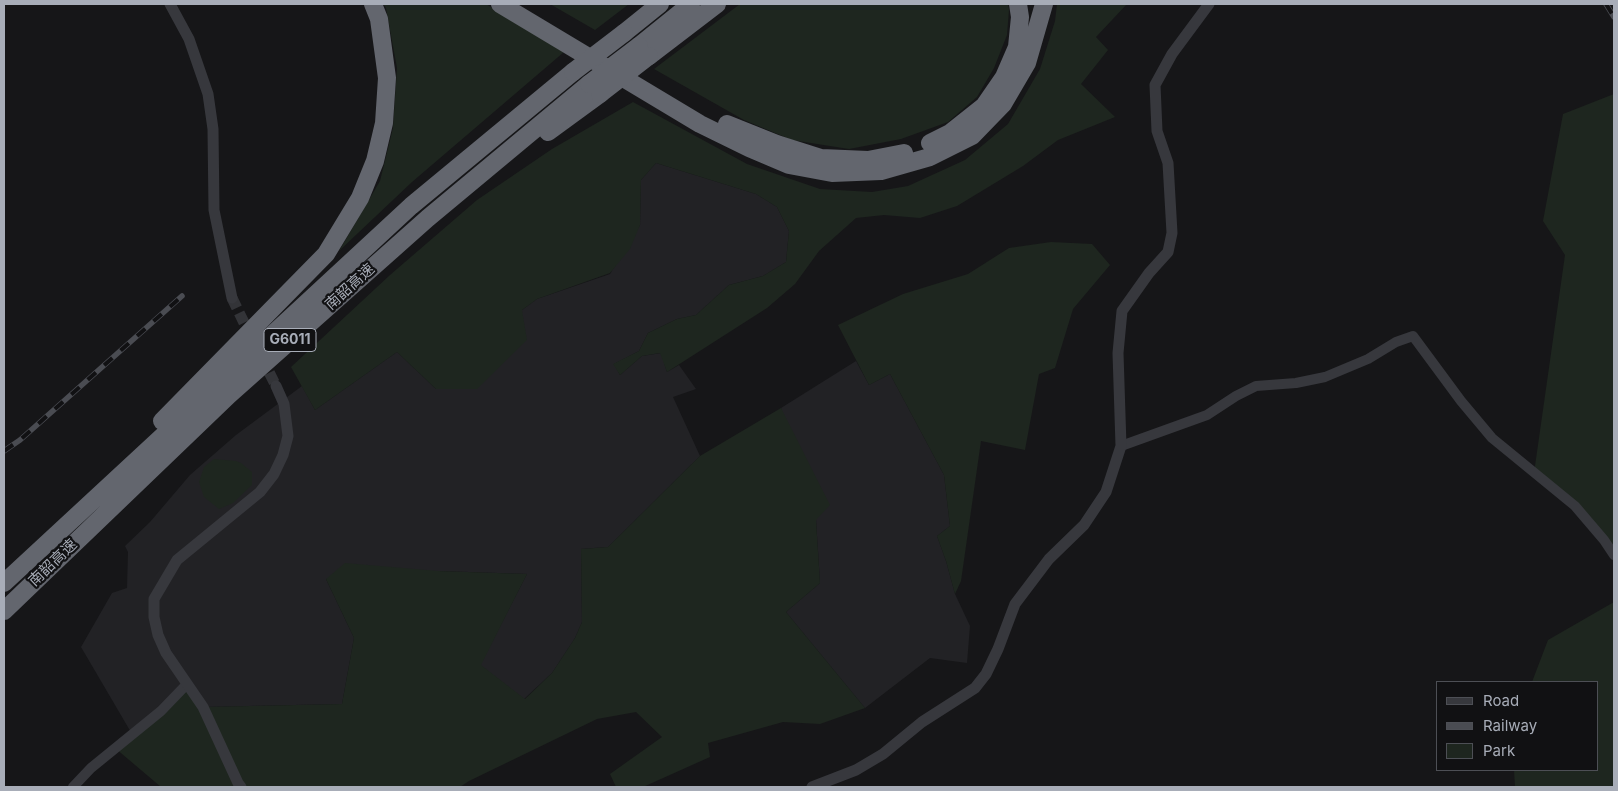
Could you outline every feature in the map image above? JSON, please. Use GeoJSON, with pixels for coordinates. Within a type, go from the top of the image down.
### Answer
{"type":"FeatureCollection","features":[{"type":"Feature","properties":{"kind":"highway"},"geometry":{"type":"LineString","coordinates":[[4,582],[326,254],[360,198],[375,161],[384,123],[387,78],[379,19],[373,4]]}},
{"type":"Feature","properties":{"kind":"highway"},"geometry":{"type":"LineString","coordinates":[[500,4],[700,124],[749,148],[789,164],[832,173],[881,170],[930,157],[972,136],[1003,104],[1027,63],[1044,4]]}},
{"type":"Feature","properties":{"kind":"highway"},"geometry":{"type":"LineString","coordinates":[[524,4],[670,94],[734,128],[821,158],[868,160],[914,152],[950,133],[984,106],[1004,77],[1017,47],[1020,17],[1018,4]]}},
{"type":"Feature","properties":{"kind":"highway","name":"南韶高速"},"geometry":{"type":"LineString","coordinates":[[4,582],[411,206],[573,72],[660,4]]}},
{"type":"Feature","properties":{"kind":"highway","name":"南韶高速"},"geometry":{"type":"LineString","coordinates":[[4,611],[229,395],[428,218],[644,51],[691,4]]}},
{"type":"Feature","properties":{"kind":"highway"},"geometry":{"type":"LineString","coordinates":[[644,51],[717,4]]}},
{"type":"Feature","properties":{"kind":"street"},"geometry":{"type":"LineString","coordinates":[[170,4],[189,39],[208,94],[212,129],[214,210],[232,298]]}},
{"type":"Feature","properties":{"kind":"street"},"geometry":{"type":"LineString","coordinates":[[812,787],[856,770],[883,754],[922,722],[975,688],[986,674],[998,649],[1015,604],[1048,559],[1084,525],[1106,492],[1121,446],[1118,353],[1122,311],[1148,273],[1168,252],[1172,232],[1168,162],[1157,131],[1155,85],[1172,54],[1209,4]]}},
{"type":"Feature","properties":{"kind":"street"},"geometry":{"type":"LineString","coordinates":[[1121,446],[1207,415],[1236,396],[1256,386],[1296,383],[1325,377],[1368,359],[1396,342],[1413,336],[1461,401],[1492,438],[1575,506],[1604,540],[1614,555]]}},
{"type":"Feature","properties":{"kind":"street"},"geometry":{"type":"LineString","coordinates":[[241,787],[203,706],[166,653],[158,634],[154,617],[154,599],[177,560],[260,492],[274,474],[283,455],[288,436],[284,404],[276,386]]}},
{"type":"Feature","properties":{"kind":"street"},"geometry":{"type":"LineString","coordinates":[[73,787],[91,768],[161,711],[187,684]]}},
{"type":"Feature","properties":{"kind":"shaded area"},"geometry":{"type":"Polygon","coordinates":[[[656,163],[756,194],[777,207],[789,231],[786,262],[763,276],[729,285],[696,315],[677,319],[648,333],[639,351],[614,364],[620,375],[642,356],[661,353],[667,372],[679,365],[696,389],[673,397],[700,456],[608,547],[581,549],[582,622],[575,638],[552,673],[524,699],[480,665],[527,574],[438,571],[326,579],[354,638],[342,704],[203,707],[132,734],[81,647],[112,593],[127,588],[128,552],[125,546],[150,522],[190,475],[236,435],[302,386],[315,410],[397,352],[436,389],[522,310],[537,299],[610,274],[640,225],[641,180],[656,163]]]}},
{"type":"Feature","properties":{"kind":"shaded area"},"geometry":{"type":"Polygon","coordinates":[[[856,361],[869,385],[890,374],[944,475],[950,526],[937,536],[955,594],[970,626],[967,663],[930,658],[865,708],[786,612],[820,583],[816,520],[781,408],[856,361]]]}},
{"type":"Feature","properties":{"kind":"green space"},"geometry":{"type":"Polygon","coordinates":[[[383,4],[486,4],[564,52],[412,182],[339,251],[380,181],[393,128],[397,68],[386,8],[383,4]]]}},
{"type":"Feature","properties":{"kind":"green space"},"geometry":{"type":"Polygon","coordinates":[[[550,4],[629,4],[595,30],[550,4]]]}},
{"type":"Feature","properties":{"kind":"green space"},"geometry":{"type":"Polygon","coordinates":[[[740,4],[1008,4],[1009,10],[1007,35],[994,68],[977,97],[948,122],[901,139],[849,149],[792,140],[744,120],[654,69],[740,4]]]}},
{"type":"Feature","properties":{"kind":"green space"},"geometry":{"type":"Polygon","coordinates":[[[1057,4],[1127,4],[1096,37],[1108,50],[1081,84],[1115,117],[1058,140],[1023,166],[957,206],[920,218],[884,215],[856,218],[819,251],[795,284],[767,308],[667,372],[660,353],[642,356],[620,375],[613,364],[639,351],[648,333],[677,319],[696,315],[729,285],[763,276],[786,262],[789,231],[777,207],[756,194],[656,163],[641,180],[640,225],[630,249],[610,273],[537,299],[522,310],[527,340],[477,389],[436,389],[397,352],[315,410],[291,367],[390,275],[477,200],[552,149],[633,102],[747,164],[820,189],[872,192],[908,186],[965,160],[1008,124],[1040,69],[1055,21],[1057,4]]]}},
{"type":"Feature","properties":{"kind":"green space"},"geometry":{"type":"Polygon","coordinates":[[[1614,94],[1614,555],[1604,540],[1534,473],[1565,255],[1543,221],[1563,114],[1614,94]]]}},
{"type":"Feature","properties":{"kind":"green space"},"geometry":{"type":"Polygon","coordinates":[[[1051,242],[1092,244],[1110,265],[1073,309],[1055,368],[1039,374],[1025,450],[981,441],[961,581],[955,594],[937,536],[950,526],[944,475],[890,374],[869,385],[838,325],[903,294],[968,274],[1009,248],[1051,242]]]}},
{"type":"Feature","properties":{"kind":"green space"},"geometry":{"type":"Polygon","coordinates":[[[781,408],[830,505],[816,520],[820,583],[786,612],[865,708],[820,724],[783,722],[708,743],[710,757],[643,787],[616,787],[610,774],[662,737],[636,712],[597,719],[460,787],[161,787],[115,748],[187,684],[203,707],[342,704],[354,638],[326,579],[345,563],[438,571],[527,574],[481,665],[525,699],[552,673],[575,638],[582,622],[581,549],[608,547],[700,456],[781,408]]]}},
{"type":"Feature","properties":{"kind":"green space"},"geometry":{"type":"Polygon","coordinates":[[[214,459],[236,461],[252,472],[252,485],[233,503],[219,509],[204,497],[199,482],[204,467],[214,459]]]}},
{"type":"Feature","properties":{"kind":"green space"},"geometry":{"type":"Polygon","coordinates":[[[1614,602],[1614,787],[1515,787],[1514,771],[1598,771],[1598,681],[1532,681],[1548,640],[1614,602]]]}},
{"type":"Feature","properties":{"kind":"tunnel"},"geometry":{"type":"LineString","coordinates":[[232,298],[251,337]]}},
{"type":"Feature","properties":{"kind":"tunnel"},"geometry":{"type":"LineString","coordinates":[[262,358],[276,386]]}},
{"type":"Feature","properties":{"kind":"railway"},"geometry":{"type":"LineString","coordinates":[[1606,4],[1614,17]]}},
{"type":"Feature","properties":{"kind":"railway"},"geometry":{"type":"LineString","coordinates":[[4,451],[20,440],[182,296]]}}]}
